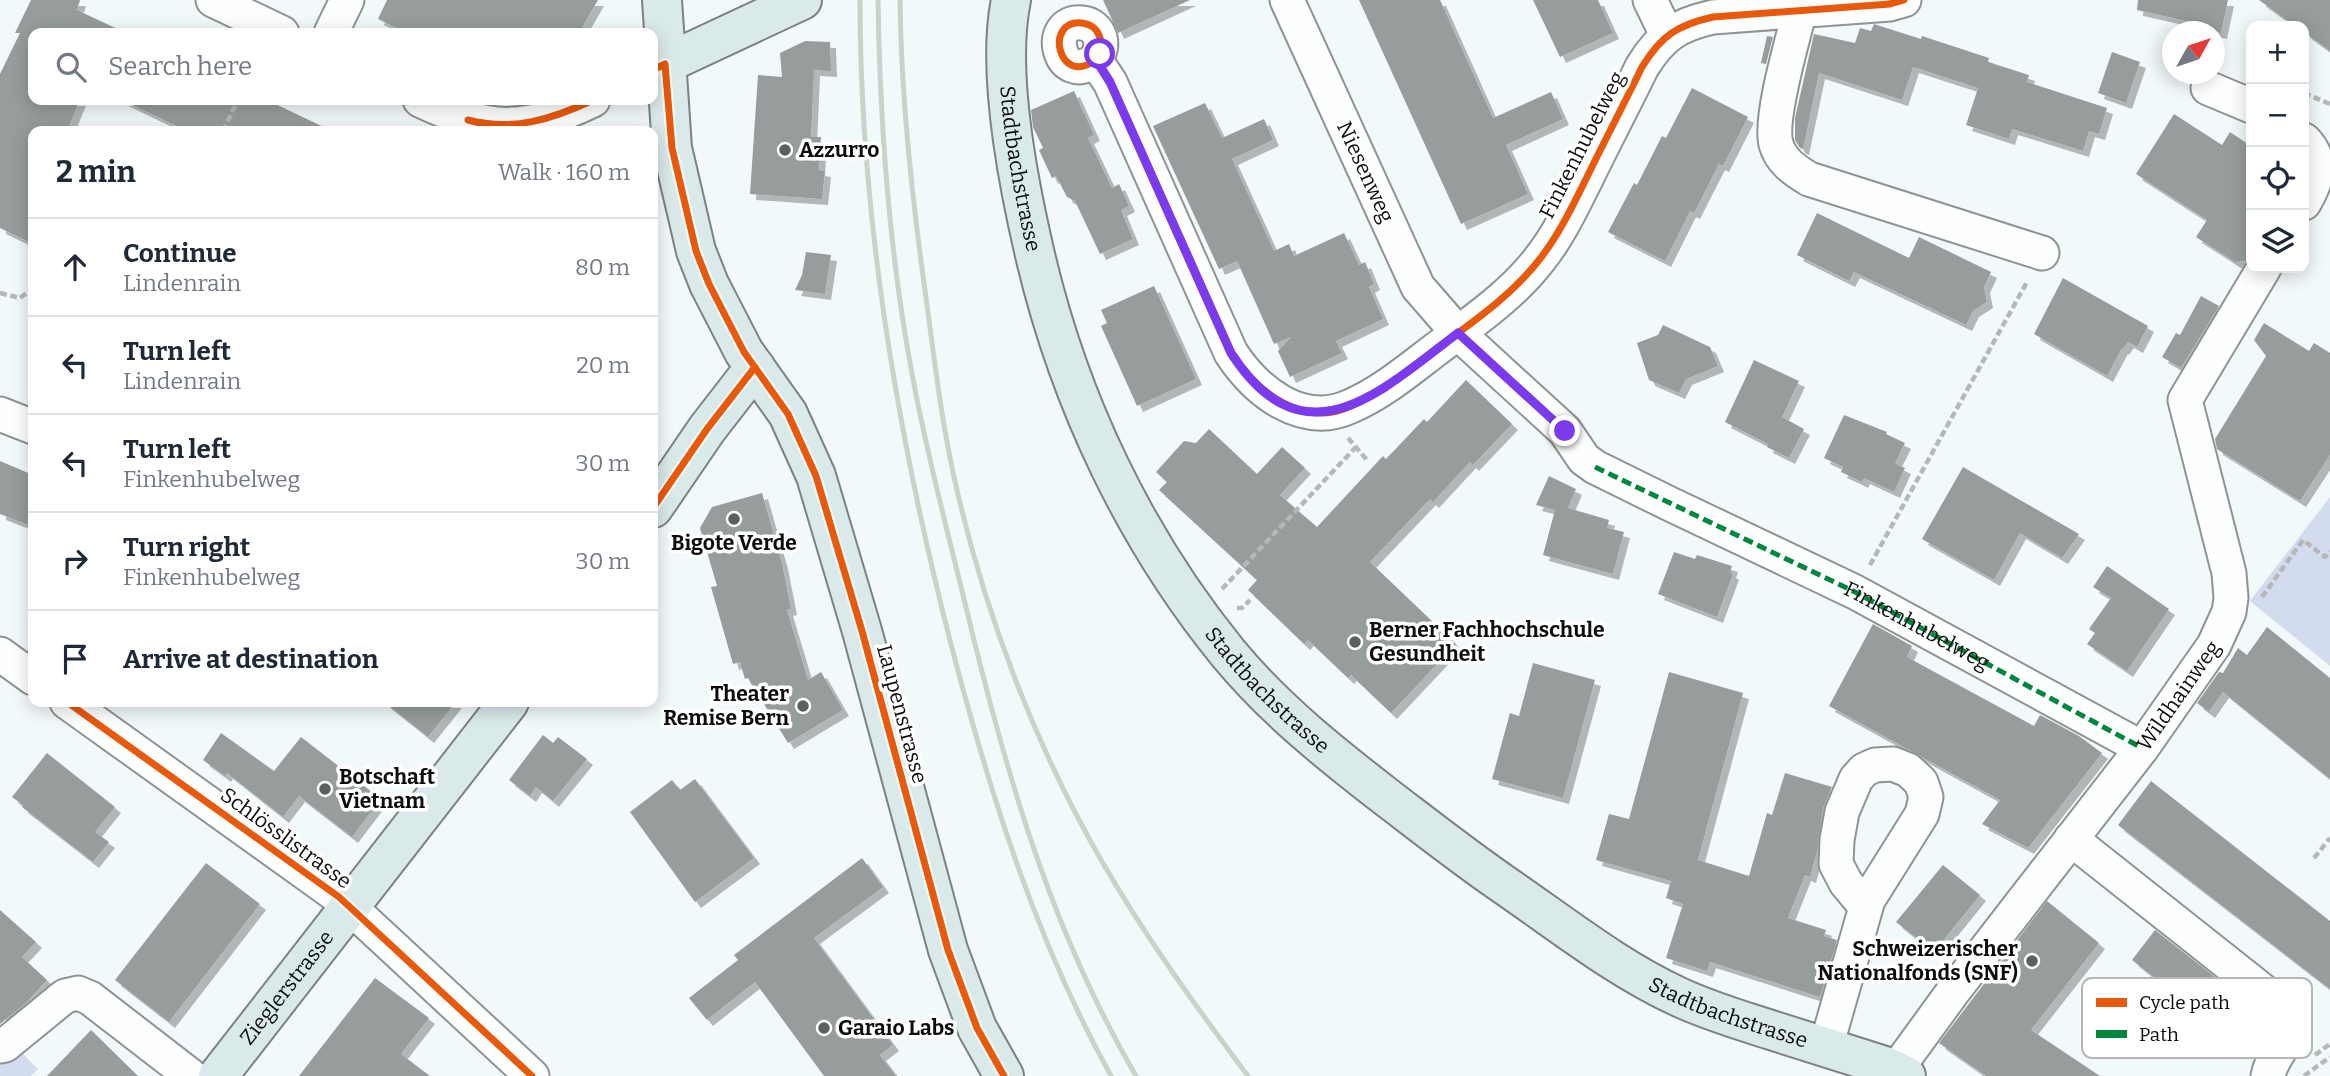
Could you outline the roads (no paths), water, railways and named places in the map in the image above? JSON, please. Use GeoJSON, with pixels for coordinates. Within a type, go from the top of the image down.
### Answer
{"type":"FeatureCollection","features":[{"type":"Feature","properties":{"kind":"main road","name":"Laupenstrasse"},"geometry":{"type":"LineString","coordinates":[[662,0],[659,67],[672,148],[696,251],[719,306],[744,352],[789,414],[816,476],[862,631],[948,950],[977,1028],[1004,1076]]}},
{"type":"Feature","properties":{"kind":"main road"},"geometry":{"type":"LineString","coordinates":[[659,67],[802,0]]}},
{"type":"Feature","properties":{"kind":"main road","name":"Stadtbachstrasse"},"geometry":{"type":"LineString","coordinates":[[1011,0],[1006,26],[1008,85],[1016,154],[1028,225],[1054,323],[1084,409],[1129,506],[1176,582],[1229,654],[1278,706],[1342,762],[1470,861],[1619,964],[1678,997],[1713,1011],[1901,1073]]}},
{"type":"Feature","properties":{"kind":"main road"},"geometry":{"type":"LineString","coordinates":[[658,501],[707,429],[755,367]]}},
{"type":"Feature","properties":{"kind":"main road","name":"Zieglerstrasse"},"geometry":{"type":"LineString","coordinates":[[218,1076],[505,707]]}},
{"type":"Feature","properties":{"kind":"street"},"geometry":{"type":"LineString","coordinates":[[213,0],[272,28]]}},
{"type":"Feature","properties":{"kind":"street"},"geometry":{"type":"LineString","coordinates":[[333,28],[347,0]]}},
{"type":"Feature","properties":{"kind":"street","name":"Niesenweg"},"geometry":{"type":"LineString","coordinates":[[1287,0],[1418,287],[1458,333]]}},
{"type":"Feature","properties":{"kind":"street"},"geometry":{"type":"LineString","coordinates":[[1650,0],[1667,35]]}},
{"type":"Feature","properties":{"kind":"street","name":"Finkenhubelweg"},"geometry":{"type":"LineString","coordinates":[[1096,60],[1110,82],[1231,353],[1242,370],[1258,388],[1278,402],[1336,421],[1349,408],[1381,390],[1458,333],[1518,282],[1551,244],[1642,67],[1653,49],[1667,35],[1701,19],[1750,6],[1800,9],[1890,4],[1905,0]]}},
{"type":"Feature","properties":{"kind":"street"},"geometry":{"type":"LineString","coordinates":[[1800,9],[1774,123],[1776,143],[1791,168],[1809,179],[2042,253]]}},
{"type":"Feature","properties":{"kind":"street"},"geometry":{"type":"LineString","coordinates":[[2208,88],[2246,104]]}},
{"type":"Feature","properties":{"kind":"street"},"geometry":{"type":"LineString","coordinates":[[431,105],[468,120],[496,125],[519,125],[543,120],[580,105]]}},
{"type":"Feature","properties":{"kind":"street"},"geometry":{"type":"LineString","coordinates":[[2309,146],[2317,169],[2314,186],[2309,194]]}},
{"type":"Feature","properties":{"kind":"street","name":"Wildhainweg"},"geometry":{"type":"LineString","coordinates":[[1901,1073],[2071,839],[2142,748],[2214,645],[2225,624],[2231,598],[2229,573],[2185,400],[2261,273]]}},
{"type":"Feature","properties":{"kind":"street","name":"Finkenhubelweg"},"geometry":{"type":"LineString","coordinates":[[1458,333],[1565,431],[1584,459],[1595,467],[1855,592],[2142,748]]}},
{"type":"Feature","properties":{"kind":"street"},"geometry":{"type":"LineString","coordinates":[[0,414],[28,425]]}},
{"type":"Feature","properties":{"kind":"street"},"geometry":{"type":"LineString","coordinates":[[0,654],[28,674]]}},
{"type":"Feature","properties":{"kind":"street","name":"Schlösslistrasse"},"geometry":{"type":"LineString","coordinates":[[74,707],[302,869],[350,908],[531,1076]]}},
{"type":"Feature","properties":{"kind":"street"},"geometry":{"type":"LineString","coordinates":[[1826,1047],[1860,901],[1864,871],[1898,810]]}},
{"type":"Feature","properties":{"kind":"street"},"geometry":{"type":"LineString","coordinates":[[2071,839],[2247,978]]}},
{"type":"Feature","properties":{"kind":"street"},"geometry":{"type":"LineString","coordinates":[[0,1046],[5,1045],[65,996],[78,993],[90,998],[191,1076]]}},
{"type":"Feature","properties":{"kind":"street"},"geometry":{"type":"LineString","coordinates":[[2268,1076],[2275,1058]]}},
{"type":"Feature","properties":{"kind":"railway"},"geometry":{"type":"LineString","coordinates":[[860,0],[867,165],[875,247],[899,411],[933,572],[968,707],[1019,869],[1061,974],[1111,1076]]}},
{"type":"Feature","properties":{"kind":"railway"},"geometry":{"type":"LineString","coordinates":[[878,0],[881,95],[892,238],[913,379],[937,492],[996,726],[1033,846],[1078,962],[1136,1076]]}},
{"type":"Feature","properties":{"kind":"railway"},"geometry":{"type":"LineString","coordinates":[[900,0],[902,71],[911,177],[941,405],[966,528],[996,628],[1034,726],[1104,865],[1173,973],[1248,1076]]}},
{"type":"Feature","properties":{"kind":"place","name":"Azzurro"},"geometry":{"type":"Point","coordinates":[785,150]}},
{"type":"Feature","properties":{"kind":"place","name":"Bigote Verde"},"geometry":{"type":"Point","coordinates":[734,519]}},
{"type":"Feature","properties":{"kind":"place","name":"Berner Fachhochschule Gesundheit"},"geometry":{"type":"Point","coordinates":[1355,642]}},
{"type":"Feature","properties":{"kind":"place","name":"Theater Remise Bern"},"geometry":{"type":"Point","coordinates":[803,706]}},
{"type":"Feature","properties":{"kind":"place","name":"Botschaft Vietnam"},"geometry":{"type":"Point","coordinates":[325,789]}},
{"type":"Feature","properties":{"kind":"place","name":"Schweizerischer Nationalfonds (SNF)"},"geometry":{"type":"Point","coordinates":[2032,961]}},
{"type":"Feature","properties":{"kind":"place","name":"Garaio Labs"},"geometry":{"type":"Point","coordinates":[824,1028]}}]}
